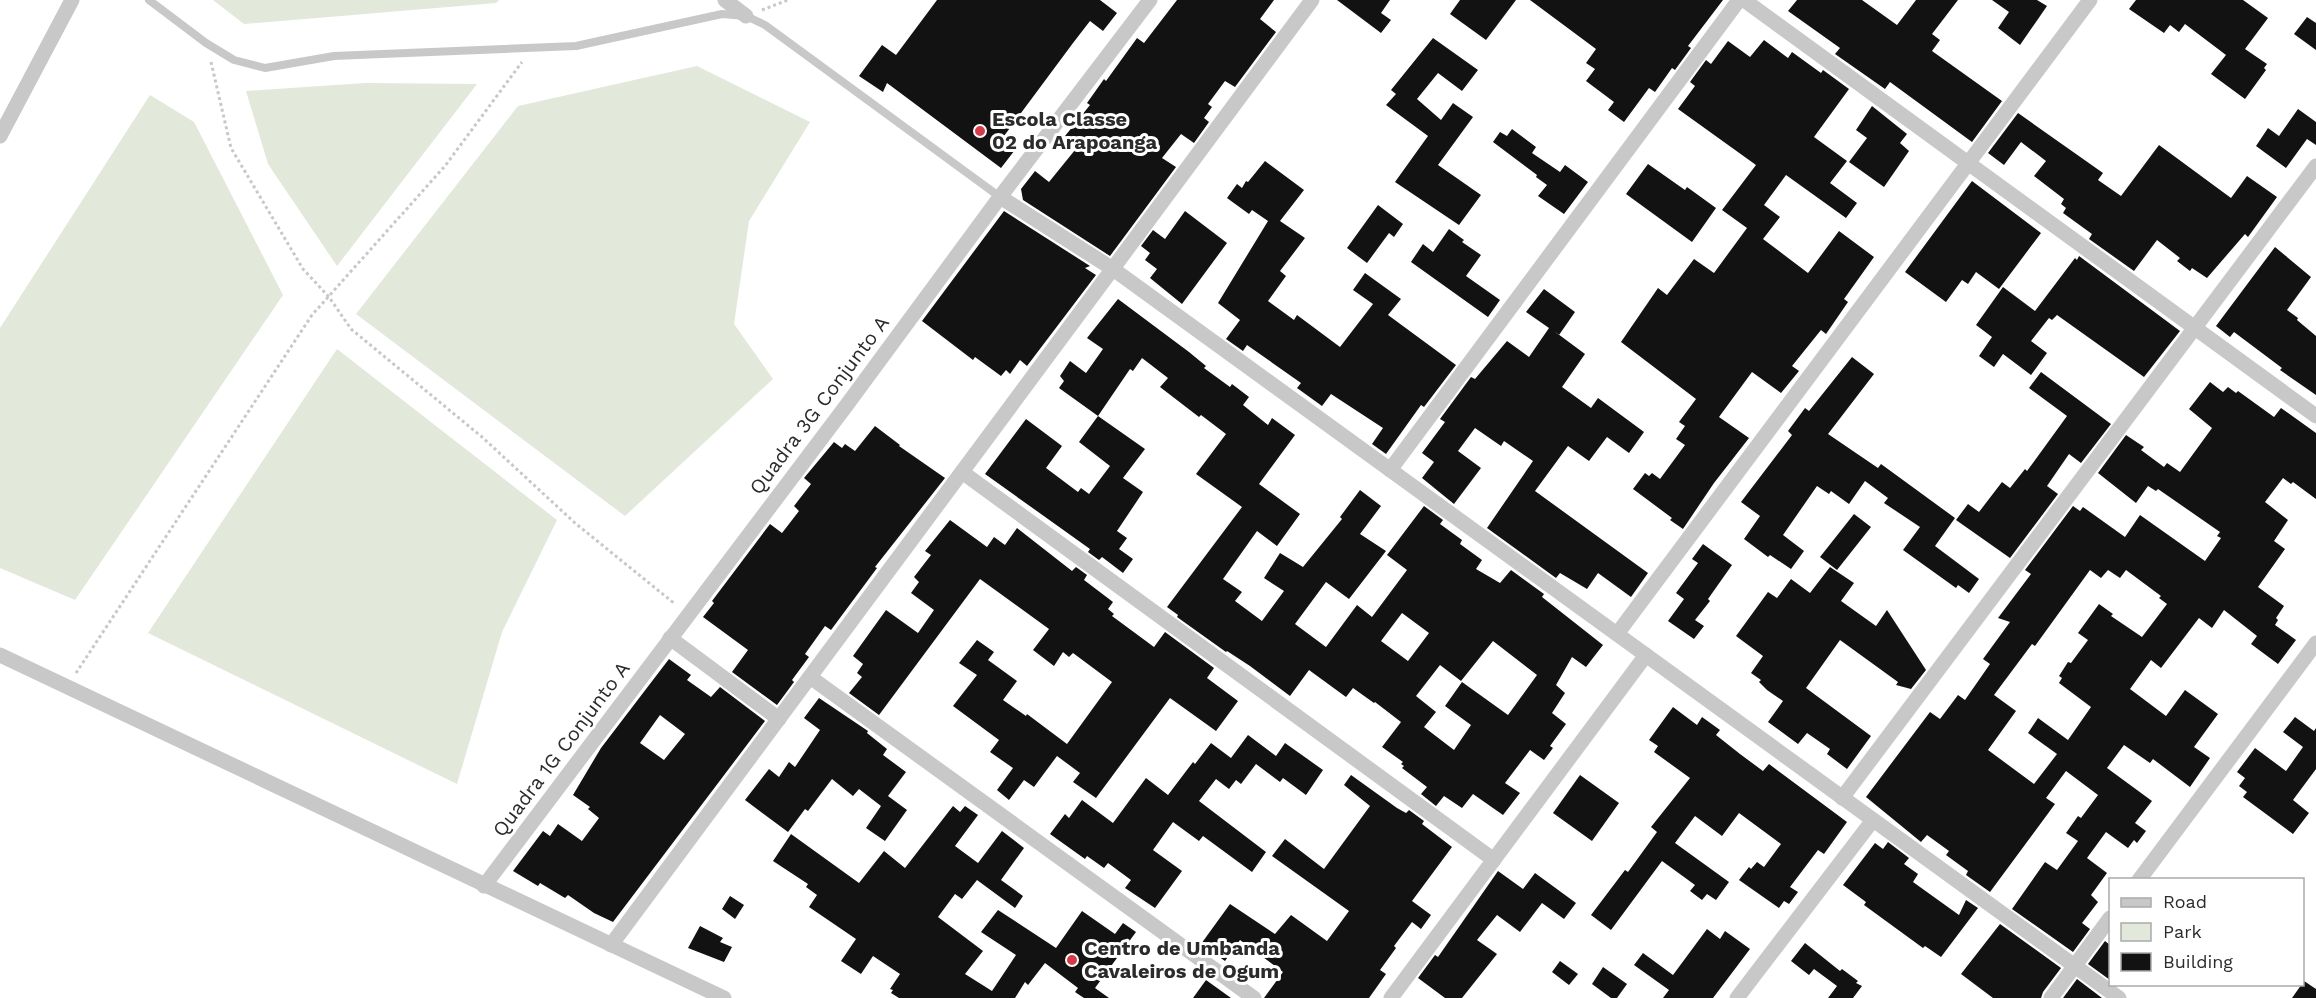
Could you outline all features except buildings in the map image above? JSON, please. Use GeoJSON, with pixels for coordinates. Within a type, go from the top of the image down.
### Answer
{"type":"FeatureCollection","features":[{"type":"Feature","properties":{"kind":"street"},"geometry":{"type":"LineString","coordinates":[[0,136],[72,0]]}},
{"type":"Feature","properties":{"kind":"street"},"geometry":{"type":"LineString","coordinates":[[725,0],[746,16]]}},
{"type":"Feature","properties":{"kind":"street","name":"Quadra 3G Conjunto A"},"geometry":{"type":"LineString","coordinates":[[670,638],[1150,0]]}},
{"type":"Feature","properties":{"kind":"street"},"geometry":{"type":"LineString","coordinates":[[611,945],[1312,0]]}},
{"type":"Feature","properties":{"kind":"street"},"geometry":{"type":"LineString","coordinates":[[1390,470],[1739,0]]}},
{"type":"Feature","properties":{"kind":"street"},"geometry":{"type":"LineString","coordinates":[[1744,0],[2316,416]]}},
{"type":"Feature","properties":{"kind":"street"},"geometry":{"type":"LineString","coordinates":[[1617,634],[2090,0]]}},
{"type":"Feature","properties":{"kind":"street"},"geometry":{"type":"LineString","coordinates":[[1842,798],[2316,166]]}},
{"type":"Feature","properties":{"kind":"street"},"geometry":{"type":"LineString","coordinates":[[1000,197],[1113,269],[2119,998]]}},
{"type":"Feature","properties":{"kind":"street"},"geometry":{"type":"LineString","coordinates":[[962,472],[1494,860]]}},
{"type":"Feature","properties":{"kind":"street"},"geometry":{"type":"LineString","coordinates":[[670,638],[779,719]]}},
{"type":"Feature","properties":{"kind":"street","name":"Quadra 1G Conjunto A"},"geometry":{"type":"LineString","coordinates":[[484,886],[670,638]]}},
{"type":"Feature","properties":{"kind":"street"},"geometry":{"type":"LineString","coordinates":[[2140,878],[2316,643]]}},
{"type":"Feature","properties":{"kind":"street"},"geometry":{"type":"LineString","coordinates":[[0,655],[724,998]]}},
{"type":"Feature","properties":{"kind":"street"},"geometry":{"type":"LineString","coordinates":[[1392,998],[1646,655]]}},
{"type":"Feature","properties":{"kind":"street"},"geometry":{"type":"LineString","coordinates":[[810,677],[1254,998]]}},
{"type":"Feature","properties":{"kind":"street"},"geometry":{"type":"LineString","coordinates":[[1737,998],[1873,820]]}},
{"type":"Feature","properties":{"kind":"street"},"geometry":{"type":"LineString","coordinates":[[2051,998],[2109,919]]}},
{"type":"Feature","properties":{"kind":"lane"},"geometry":{"type":"LineString","coordinates":[[149,0],[206,43],[234,60],[265,68],[334,56],[576,46],[722,14],[746,16],[765,25],[1000,197]]}},
{"type":"Feature","properties":{"kind":"path"},"geometry":{"type":"LineString","coordinates":[[746,16],[788,0]]}},
{"type":"Feature","properties":{"kind":"path"},"geometry":{"type":"LineString","coordinates":[[206,43],[231,148],[303,269],[328,297],[351,329],[482,437],[575,523],[688,615]]}},
{"type":"Feature","properties":{"kind":"path"},"geometry":{"type":"LineString","coordinates":[[66,687],[306,325],[328,297],[445,166],[532,48]]}},
{"type":"Feature","properties":{"kind":"green space"},"geometry":{"type":"Polygon","coordinates":[[[213,0],[499,0],[496,3],[244,24],[213,0]]]}},
{"type":"Feature","properties":{"kind":"green space"},"geometry":{"type":"Polygon","coordinates":[[[697,66],[810,122],[749,221],[734,324],[773,379],[625,516],[356,314],[518,106],[697,66]]]}},
{"type":"Feature","properties":{"kind":"green space"},"geometry":{"type":"Polygon","coordinates":[[[365,83],[477,84],[337,266],[268,164],[246,91],[365,83]]]}},
{"type":"Feature","properties":{"kind":"green space"},"geometry":{"type":"Polygon","coordinates":[[[150,95],[194,122],[283,295],[75,600],[0,568],[0,328],[150,95]]]}},
{"type":"Feature","properties":{"kind":"green space"},"geometry":{"type":"Polygon","coordinates":[[[337,349],[557,520],[502,632],[457,784],[148,633],[337,349]]]}},
{"type":"Feature","properties":{"kind":"place","name":"Escola Classe 02 do Arapoanga"},"geometry":{"type":"Point","coordinates":[980,131]}},
{"type":"Feature","properties":{"kind":"place","name":"Centro de Umbanda Cavaleiros de Ogum"},"geometry":{"type":"Point","coordinates":[1072,960]}}]}
